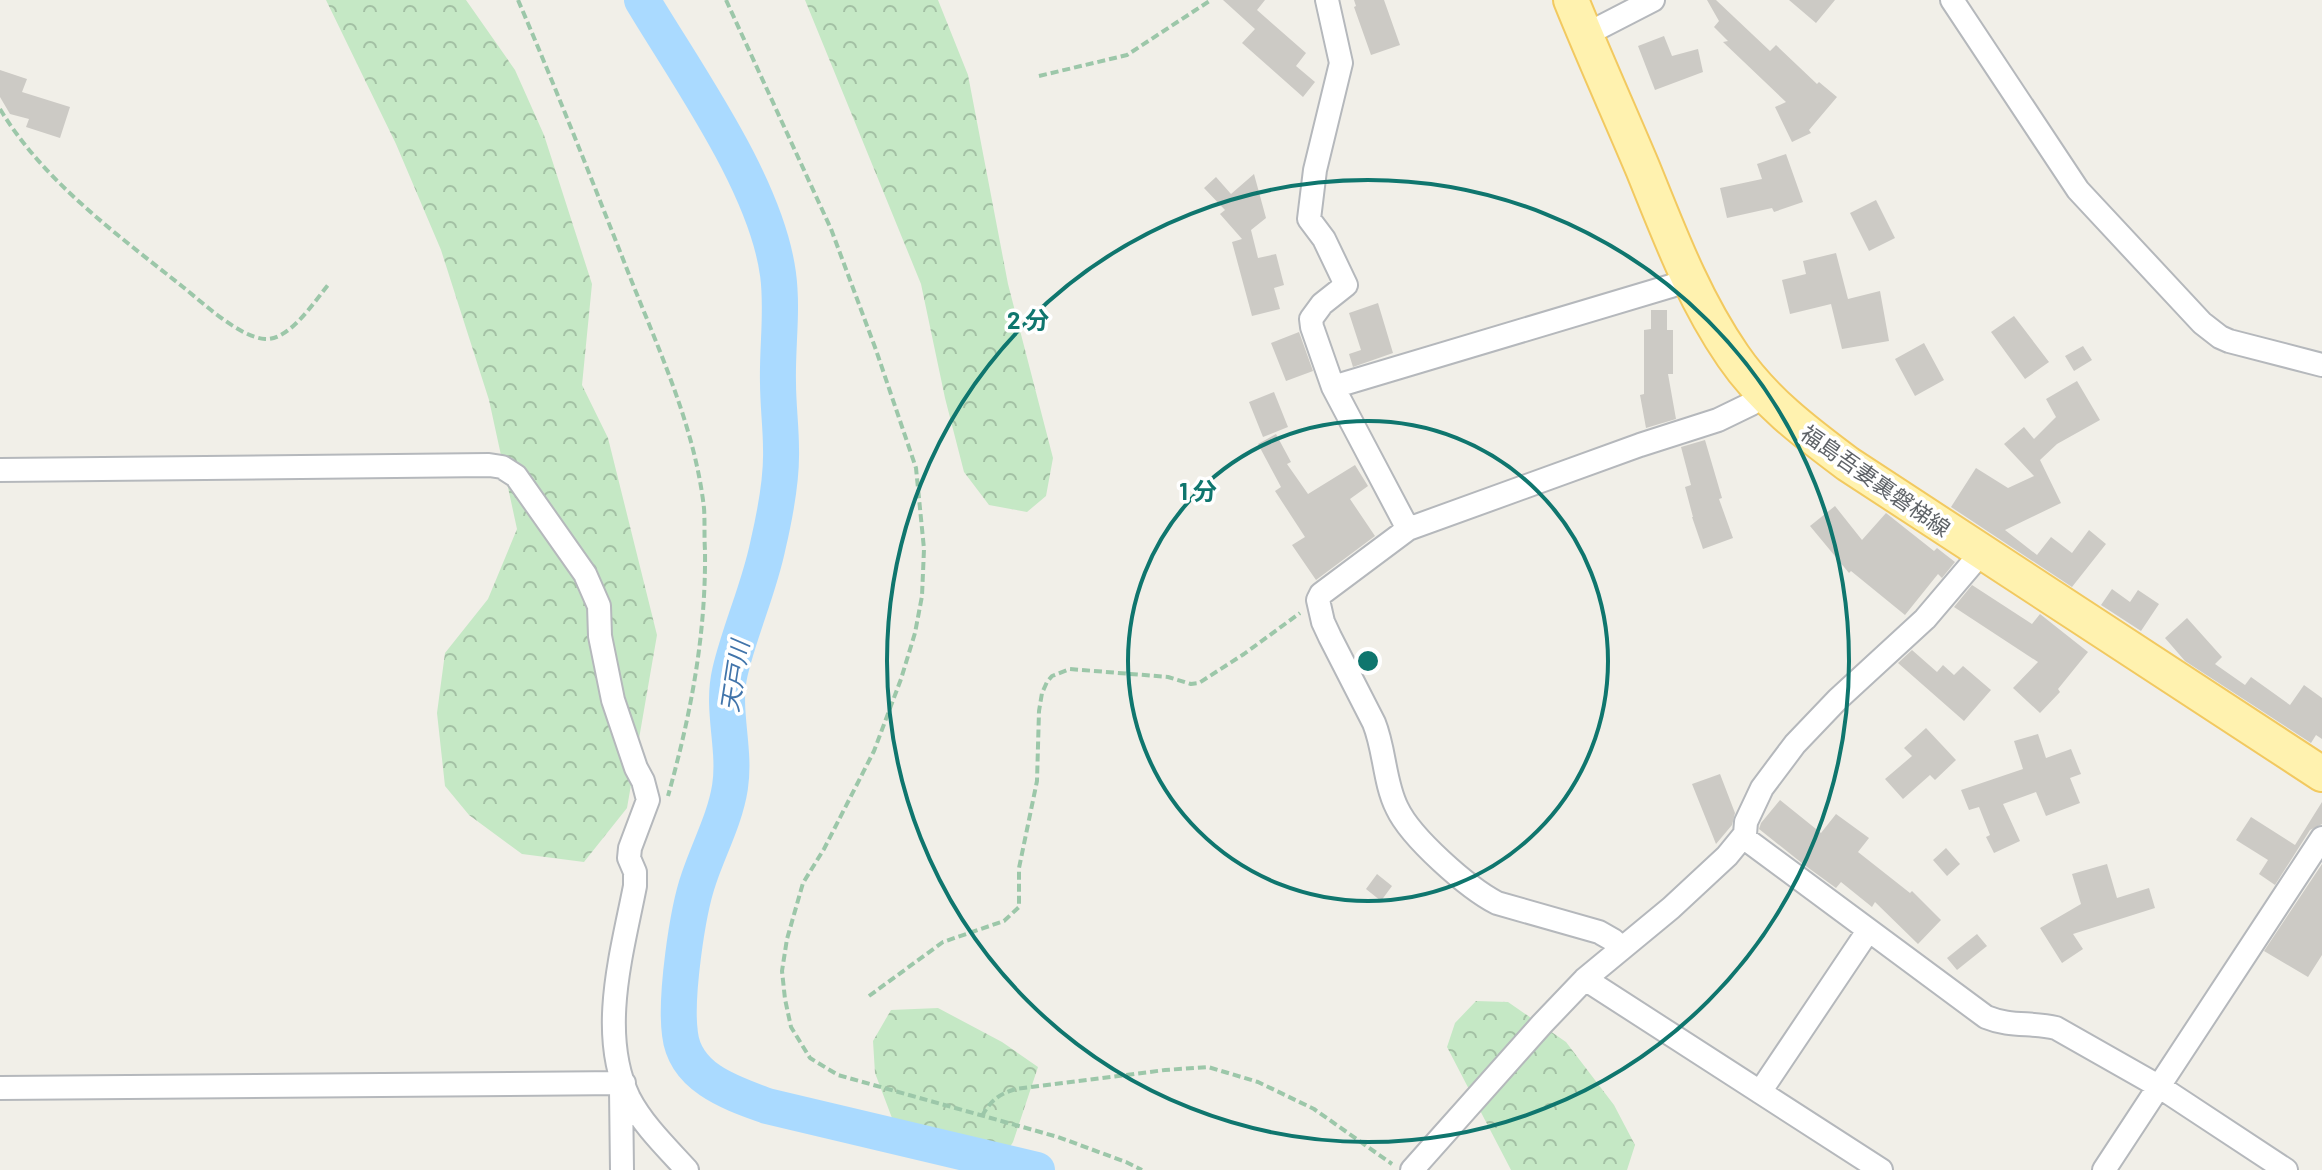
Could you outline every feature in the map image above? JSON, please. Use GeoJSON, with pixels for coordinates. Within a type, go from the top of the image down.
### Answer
{"type":"FeatureCollection","features":[{"type":"Feature","properties":{"kind":"main road","name":"福島吾妻裏磐梯線"},"geometry":{"type":"LineString","coordinates":[[1571,0],[1689,278],[1734,357],[1764,394],[1798,427],[1848,464],[2322,774]]}},
{"type":"Feature","properties":{"kind":"street"},"geometry":{"type":"LineString","coordinates":[[1327,0],[1341,63],[1315,170],[1309,219],[1324,239],[1346,285],[1322,304],[1311,319],[1333,387],[1408,529]]}},
{"type":"Feature","properties":{"kind":"street"},"geometry":{"type":"LineString","coordinates":[[1585,35],[1653,0]]}},
{"type":"Feature","properties":{"kind":"street"},"geometry":{"type":"LineString","coordinates":[[1952,0],[2078,190],[2202,323],[2229,341],[2322,365]]}},
{"type":"Feature","properties":{"kind":"street"},"geometry":{"type":"LineString","coordinates":[[1333,387],[1689,278]]}},
{"type":"Feature","properties":{"kind":"street"},"geometry":{"type":"LineString","coordinates":[[1622,948],[1599,932],[1487,898],[1438,858],[1406,823],[1396,808],[1389,786],[1379,735],[1323,622],[1318,600],[1321,594],[1408,529],[1718,420],[1764,394]]}},
{"type":"Feature","properties":{"kind":"street"},"geometry":{"type":"LineString","coordinates":[[0,470],[489,465],[502,467],[516,476],[585,574],[596,596],[600,636],[613,700],[648,800],[630,848],[635,886],[614,988],[616,1045],[624,1083],[639,1114],[687,1170]]}},
{"type":"Feature","properties":{"kind":"street"},"geometry":{"type":"LineString","coordinates":[[1412,1170],[1585,979],[1671,908],[1727,856],[1743,837],[1746,822],[1762,788],[1795,744],[1838,699],[1925,619],[1982,552]]}},
{"type":"Feature","properties":{"kind":"street"},"geometry":{"type":"LineString","coordinates":[[1743,837],[1986,1017],[2010,1025],[2041,1024],[2056,1028],[2160,1087],[2286,1170]]}},
{"type":"Feature","properties":{"kind":"street"},"geometry":{"type":"LineString","coordinates":[[2104,1170],[2322,838]]}},
{"type":"Feature","properties":{"kind":"street"},"geometry":{"type":"LineString","coordinates":[[1760,1092],[1868,931]]}},
{"type":"Feature","properties":{"kind":"street"},"geometry":{"type":"LineString","coordinates":[[1585,979],[1760,1092],[1854,1163],[1881,1170]]}},
{"type":"Feature","properties":{"kind":"street"},"geometry":{"type":"LineString","coordinates":[[0,1088],[624,1083]]}},
{"type":"Feature","properties":{"kind":"street"},"geometry":{"type":"LineString","coordinates":[[622,1170],[621,1090],[624,1083]]}},
{"type":"Feature","properties":{"kind":"path"},"geometry":{"type":"LineString","coordinates":[[518,0],[663,362],[694,451],[704,509],[705,586],[701,650],[683,745],[666,804]]}},
{"type":"Feature","properties":{"kind":"path"},"geometry":{"type":"LineString","coordinates":[[726,0],[831,229],[876,350],[916,468],[924,549],[922,596],[901,679],[874,751],[803,883],[787,939],[782,971],[791,1027],[810,1058],[838,1075],[1089,1147],[1142,1170]]}},
{"type":"Feature","properties":{"kind":"path"},"geometry":{"type":"LineString","coordinates":[[1039,76],[1127,55],[1211,0]]}},
{"type":"Feature","properties":{"kind":"path"},"geometry":{"type":"LineString","coordinates":[[0,109],[12,129],[59,181],[120,236],[237,329],[265,340],[281,335],[299,320],[328,285]]}},
{"type":"Feature","properties":{"kind":"path"},"geometry":{"type":"LineString","coordinates":[[869,996],[943,942],[1004,921],[1019,907],[1019,868],[1037,781],[1042,693],[1052,676],[1070,669],[1168,677],[1191,684],[1199,683],[1318,600]]}},
{"type":"Feature","properties":{"kind":"path"},"geometry":{"type":"LineString","coordinates":[[982,1116],[999,1094],[1016,1089],[1150,1071],[1208,1067],[1258,1082],[1314,1109],[1401,1170]]}},
{"type":"Feature","properties":{"kind":"green space"},"geometry":{"type":"Polygon","coordinates":[[[326,0],[466,0],[515,70],[544,135],[592,284],[582,385],[608,438],[657,635],[627,808],[584,862],[522,854],[469,815],[445,786],[437,713],[445,653],[488,599],[517,529],[489,400],[441,250],[396,144],[326,0]]]}},
{"type":"Feature","properties":{"kind":"green space"},"geometry":{"type":"Polygon","coordinates":[[[805,0],[938,0],[968,75],[1008,284],[1053,458],[1046,496],[1027,512],[989,505],[964,472],[921,284],[805,0]]]}},
{"type":"Feature","properties":{"kind":"green space"},"geometry":{"type":"Polygon","coordinates":[[[1476,1001],[1508,1002],[1566,1042],[1614,1105],[1635,1145],[1627,1170],[1511,1170],[1447,1047],[1455,1023],[1476,1001]]]}},
{"type":"Feature","properties":{"kind":"green space"},"geometry":{"type":"Polygon","coordinates":[[[938,1008],[1002,1042],[1038,1067],[1013,1142],[1000,1163],[965,1167],[922,1146],[892,1118],[875,1073],[873,1041],[891,1010],[938,1008]]]}},
{"type":"Feature","properties":{"kind":"building"},"geometry":{"type":"Polygon","coordinates":[[[1223,0],[1265,0],[1257,10],[1306,53],[1296,66],[1315,82],[1303,97],[1242,43],[1255,29],[1223,0]]]}},
{"type":"Feature","properties":{"kind":"building"},"geometry":{"type":"Polygon","coordinates":[[[1354,0],[1384,0],[1400,45],[1371,55],[1354,0]]]}},
{"type":"Feature","properties":{"kind":"building"},"geometry":{"type":"Polygon","coordinates":[[[1707,0],[1716,0],[1770,51],[1776,45],[1817,84],[1819,82],[1837,97],[1809,130],[1811,133],[1792,142],[1775,107],[1786,102],[1723,42],[1728,41],[1714,27],[1719,21],[1707,0]]]}},
{"type":"Feature","properties":{"kind":"building"},"geometry":{"type":"Polygon","coordinates":[[[1789,0],[1835,0],[1816,23],[1789,0]]]}},
{"type":"Feature","properties":{"kind":"building"},"geometry":{"type":"Polygon","coordinates":[[[1664,36],[1672,56],[1698,49],[1703,72],[1655,90],[1638,46],[1664,36]]]}},
{"type":"Feature","properties":{"kind":"building"},"geometry":{"type":"Polygon","coordinates":[[[0,70],[27,79],[22,92],[70,107],[60,138],[26,127],[29,119],[10,114],[0,97],[0,70]]]}},
{"type":"Feature","properties":{"kind":"building"},"geometry":{"type":"Polygon","coordinates":[[[1786,154],[1803,202],[1774,212],[1772,208],[1727,218],[1720,188],[1762,179],[1757,164],[1786,154]]]}},
{"type":"Feature","properties":{"kind":"building"},"geometry":{"type":"Polygon","coordinates":[[[1254,174],[1266,218],[1251,230],[1258,258],[1276,254],[1284,285],[1274,288],[1280,309],[1252,316],[1232,242],[1242,239],[1220,214],[1225,210],[1204,188],[1216,177],[1231,194],[1254,174]]]}},
{"type":"Feature","properties":{"kind":"building"},"geometry":{"type":"Polygon","coordinates":[[[1876,200],[1895,238],[1869,251],[1850,213],[1876,200]]]}},
{"type":"Feature","properties":{"kind":"building"},"geometry":{"type":"Polygon","coordinates":[[[1836,253],[1848,299],[1880,291],[1889,341],[1842,349],[1831,304],[1790,314],[1782,280],[1806,274],[1803,261],[1836,253]]]}},
{"type":"Feature","properties":{"kind":"building"},"geometry":{"type":"Polygon","coordinates":[[[1378,303],[1393,353],[1353,367],[1349,354],[1361,350],[1349,313],[1378,303]]]}},
{"type":"Feature","properties":{"kind":"building"},"geometry":{"type":"Polygon","coordinates":[[[1651,310],[1667,310],[1667,330],[1673,330],[1673,374],[1668,374],[1676,419],[1646,428],[1640,395],[1644,394],[1644,330],[1651,329],[1651,310]]]}},
{"type":"Feature","properties":{"kind":"building"},"geometry":{"type":"Polygon","coordinates":[[[2014,316],[2049,362],[2025,379],[1991,332],[2014,316]]]}},
{"type":"Feature","properties":{"kind":"building"},"geometry":{"type":"Polygon","coordinates":[[[1299,332],[1313,371],[1286,381],[1271,343],[1299,332]]]}},
{"type":"Feature","properties":{"kind":"building"},"geometry":{"type":"Polygon","coordinates":[[[1924,343],[1944,380],[1915,396],[1895,359],[1924,343]]]}},
{"type":"Feature","properties":{"kind":"building"},"geometry":{"type":"Polygon","coordinates":[[[2083,346],[2092,360],[2074,371],[2065,356],[2083,346]]]}},
{"type":"Feature","properties":{"kind":"building"},"geometry":{"type":"Polygon","coordinates":[[[2077,381],[2100,420],[2057,444],[2040,460],[2061,503],[2005,530],[2037,555],[2051,537],[2072,553],[2089,530],[2106,544],[2072,587],[1951,507],[1976,468],[2008,488],[2034,476],[2004,444],[2024,427],[2034,439],[2056,417],[2046,399],[2077,381]]]}},
{"type":"Feature","properties":{"kind":"building"},"geometry":{"type":"Polygon","coordinates":[[[1274,392],[1288,427],[1263,437],[1249,402],[1274,392]]]}},
{"type":"Feature","properties":{"kind":"building"},"geometry":{"type":"Polygon","coordinates":[[[1276,434],[1291,462],[1287,464],[1308,494],[1355,465],[1368,486],[1350,499],[1375,536],[1316,580],[1292,545],[1305,537],[1275,491],[1281,487],[1258,444],[1276,434]]]}},
{"type":"Feature","properties":{"kind":"building"},"geometry":{"type":"Polygon","coordinates":[[[1705,440],[1722,498],[1719,499],[1733,538],[1703,549],[1685,487],[1691,485],[1681,447],[1705,440]]]}},
{"type":"Feature","properties":{"kind":"building"},"geometry":{"type":"Polygon","coordinates":[[[1835,506],[1862,540],[1886,513],[1934,551],[1937,548],[1955,562],[1942,578],[1938,574],[1905,615],[1851,571],[1849,573],[1810,526],[1835,506]]]}},
{"type":"Feature","properties":{"kind":"building"},"geometry":{"type":"Polygon","coordinates":[[[1972,585],[2032,624],[2040,614],[2088,652],[2058,689],[2060,692],[2040,713],[2013,688],[2038,662],[1954,607],[1972,585]]]}},
{"type":"Feature","properties":{"kind":"building"},"geometry":{"type":"Polygon","coordinates":[[[2112,589],[2130,602],[2138,590],[2159,604],[2141,631],[2101,605],[2112,589]]]}},
{"type":"Feature","properties":{"kind":"building"},"geometry":{"type":"Polygon","coordinates":[[[2187,618],[2222,657],[2215,664],[2245,685],[2251,677],[2290,705],[2304,685],[2322,698],[2322,739],[2316,735],[2311,743],[2185,661],[2165,638],[2187,618]]]}},
{"type":"Feature","properties":{"kind":"building"},"geometry":{"type":"Polygon","coordinates":[[[1912,650],[1937,672],[1943,665],[1954,675],[1963,666],[1991,690],[1964,721],[1898,663],[1912,650]]]}},
{"type":"Feature","properties":{"kind":"building"},"geometry":{"type":"Polygon","coordinates":[[[1926,728],[1956,760],[1935,780],[1930,775],[1903,799],[1885,779],[1912,756],[1904,748],[1926,728]]]}},
{"type":"Feature","properties":{"kind":"building"},"geometry":{"type":"Polygon","coordinates":[[[2038,734],[2046,758],[2071,749],[2081,774],[2070,778],[2080,803],[2046,816],[2036,792],[2003,804],[2020,841],[1994,853],[1986,837],[1990,835],[1979,807],[1969,810],[1961,790],[2023,769],[2014,741],[2038,734]]]}},
{"type":"Feature","properties":{"kind":"building"},"geometry":{"type":"Polygon","coordinates":[[[1720,774],[1735,813],[1732,825],[1716,844],[1692,784],[1720,774]]]}},
{"type":"Feature","properties":{"kind":"building"},"geometry":{"type":"Polygon","coordinates":[[[1780,800],[1821,833],[1836,814],[1869,838],[1858,852],[1910,893],[1912,891],[1941,920],[1918,944],[1875,902],[1872,907],[1841,882],[1836,888],[1803,864],[1759,829],[1780,800]]]}},
{"type":"Feature","properties":{"kind":"building"},"geometry":{"type":"Polygon","coordinates":[[[2322,802],[2322,824],[2310,830],[2275,885],[2259,874],[2268,860],[2236,840],[2251,817],[2295,845],[2322,802]]]}},
{"type":"Feature","properties":{"kind":"building"},"geometry":{"type":"Polygon","coordinates":[[[1946,848],[1960,864],[1947,876],[1933,860],[1946,848]]]}},
{"type":"Feature","properties":{"kind":"building"},"geometry":{"type":"Polygon","coordinates":[[[2107,864],[2117,898],[2149,888],[2155,908],[2073,934],[2083,949],[2062,963],[2040,928],[2081,904],[2072,874],[2107,864]]]}},
{"type":"Feature","properties":{"kind":"building"},"geometry":{"type":"Polygon","coordinates":[[[2322,864],[2322,955],[2308,977],[2264,951],[2322,864]]]}},
{"type":"Feature","properties":{"kind":"building"},"geometry":{"type":"Polygon","coordinates":[[[1377,874],[1392,886],[1381,901],[1366,889],[1377,874]]]}},
{"type":"Feature","properties":{"kind":"building"},"geometry":{"type":"Polygon","coordinates":[[[1977,934],[1987,946],[1957,970],[1947,958],[1977,934]]]}},
{"type":"Feature","properties":{"kind":"waterway","name":"天戸川"},"geometry":{"type":"LineString","coordinates":[[642,0],[742,168],[771,240],[780,301],[779,486],[764,561],[730,672],[727,701],[730,787],[721,822],[699,878],[686,933],[679,999],[680,1034],[684,1049],[700,1073],[712,1082],[767,1106],[1037,1170]]}}]}
